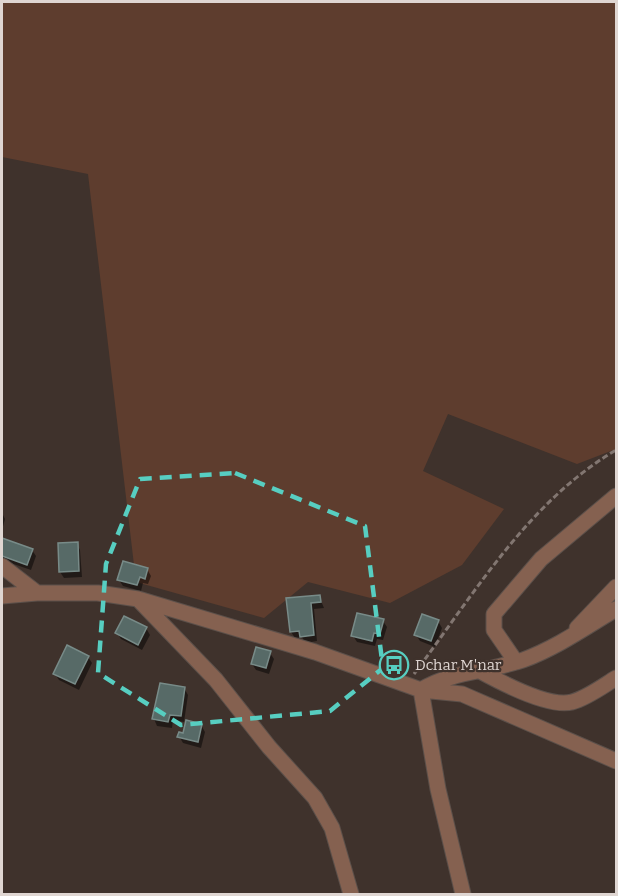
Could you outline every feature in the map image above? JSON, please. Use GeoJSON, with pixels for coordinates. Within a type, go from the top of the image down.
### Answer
{"type":"FeatureCollection","features":[{"type":"Feature","properties":{"kind":"street"},"geometry":{"type":"LineString","coordinates":[[516,662],[494,630],[494,614],[541,559],[616,495]]}},
{"type":"Feature","properties":{"kind":"street"},"geometry":{"type":"LineString","coordinates":[[2,566],[37,592]]}},
{"type":"Feature","properties":{"kind":"street"},"geometry":{"type":"LineString","coordinates":[[568,639],[616,587]]}},
{"type":"Feature","properties":{"kind":"street"},"geometry":{"type":"LineString","coordinates":[[2,597],[37,592],[98,593],[138,599],[315,652],[421,690],[462,694],[616,761]]}},
{"type":"Feature","properties":{"kind":"street"},"geometry":{"type":"LineString","coordinates":[[138,599],[216,680],[268,747],[315,798],[332,828],[351,894]]}},
{"type":"Feature","properties":{"kind":"street"},"geometry":{"type":"LineString","coordinates":[[421,690],[448,677],[516,662],[568,639],[616,609]]}},
{"type":"Feature","properties":{"kind":"street"},"geometry":{"type":"LineString","coordinates":[[480,670],[504,683],[563,703],[582,698],[616,678]]}},
{"type":"Feature","properties":{"kind":"street"},"geometry":{"type":"LineString","coordinates":[[421,690],[438,789],[463,894]]}},
{"type":"Feature","properties":{"kind":"path"},"geometry":{"type":"LineString","coordinates":[[406,685],[522,531],[563,487],[616,450]]}},
{"type":"Feature","properties":{"kind":"highlighted area"},"geometry":{"type":"Polygon","coordinates":[[[235,473],[365,526],[383,668],[330,711],[181,725],[98,673],[106,564],[140,479],[235,473]]]}},
{"type":"Feature","properties":{"kind":"shaded area"},"geometry":{"type":"Polygon","coordinates":[[[2,2],[616,2],[616,449],[577,464],[448,414],[423,471],[504,509],[462,565],[390,603],[308,582],[264,618],[136,582],[88,174],[2,157],[2,2]]]}},
{"type":"Feature","properties":{"kind":"building"},"geometry":{"type":"Polygon","coordinates":[[[2,538],[33,549],[27,565],[2,556],[2,538]]]}},
{"type":"Feature","properties":{"kind":"building"},"geometry":{"type":"Polygon","coordinates":[[[78,542],[79,571],[59,572],[58,543],[78,542]]]}},
{"type":"Feature","properties":{"kind":"building"},"geometry":{"type":"Polygon","coordinates":[[[123,561],[148,568],[145,579],[140,577],[137,585],[117,580],[123,561]]]}},
{"type":"Feature","properties":{"kind":"building"},"geometry":{"type":"Polygon","coordinates":[[[320,595],[321,602],[311,603],[314,635],[300,637],[299,631],[290,632],[286,598],[320,595]]]}},
{"type":"Feature","properties":{"kind":"building"},"geometry":{"type":"Polygon","coordinates":[[[357,613],[384,619],[380,634],[374,633],[372,641],[351,636],[357,613]]]}},
{"type":"Feature","properties":{"kind":"building"},"geometry":{"type":"Polygon","coordinates":[[[422,614],[439,620],[431,641],[414,635],[422,614]]]}},
{"type":"Feature","properties":{"kind":"building"},"geometry":{"type":"Polygon","coordinates":[[[124,616],[147,627],[138,645],[115,633],[124,616]]]}},
{"type":"Feature","properties":{"kind":"building"},"geometry":{"type":"Polygon","coordinates":[[[67,645],[89,656],[75,684],[53,674],[67,645]]]}},
{"type":"Feature","properties":{"kind":"building"},"geometry":{"type":"Polygon","coordinates":[[[256,647],[271,651],[266,668],[251,664],[256,647]]]}},
{"type":"Feature","properties":{"kind":"building"},"geometry":{"type":"Polygon","coordinates":[[[160,683],[185,687],[181,716],[170,715],[168,722],[152,719],[160,683]]]}},
{"type":"Feature","properties":{"kind":"building"},"geometry":{"type":"Polygon","coordinates":[[[186,720],[202,724],[198,742],[177,737],[179,732],[183,733],[186,720]]]}},
{"type":"Feature","properties":{"kind":"place","name":"Dchar M'nar"},"geometry":{"type":"Point","coordinates":[394,665]}}]}
